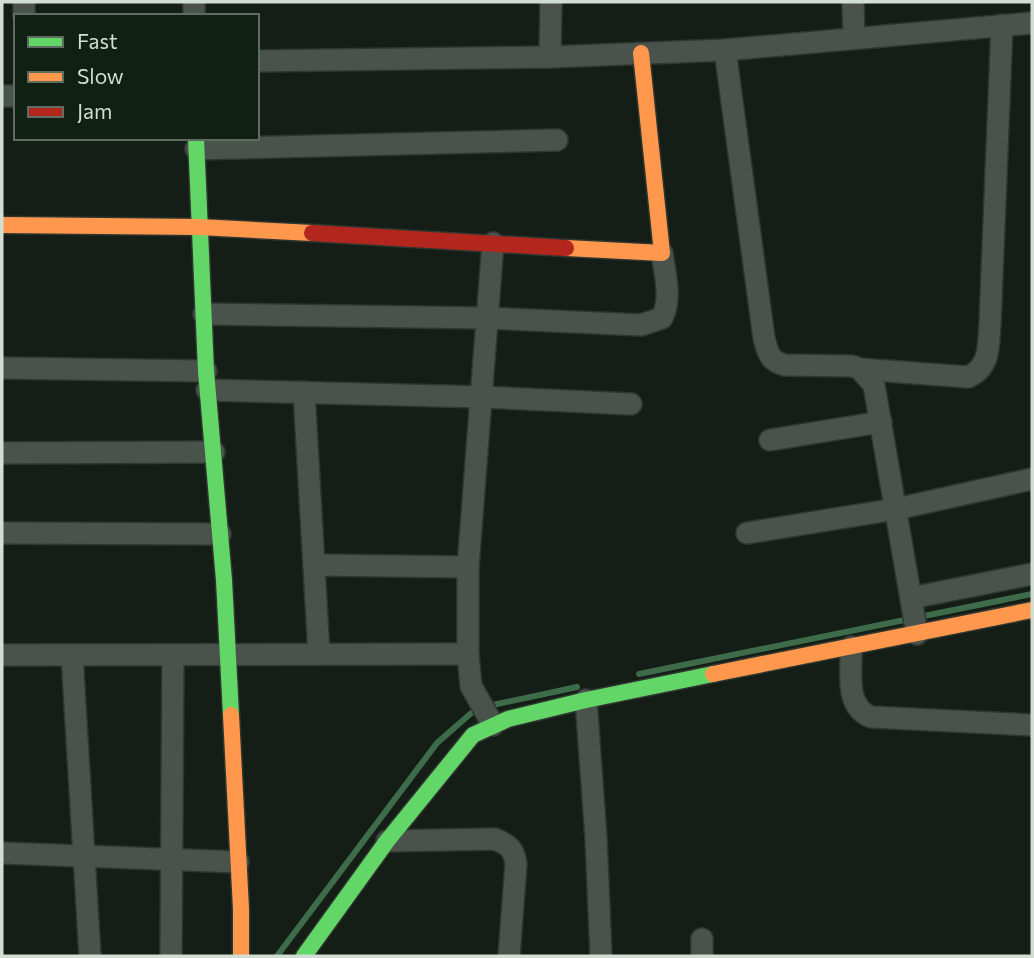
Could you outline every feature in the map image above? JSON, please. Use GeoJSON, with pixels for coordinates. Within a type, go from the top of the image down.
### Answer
{"type":"FeatureCollection","features":[{"type":"Feature","properties":{"kind":"street"},"geometry":{"type":"LineString","coordinates":[[550,57],[551,2]]}},
{"type":"Feature","properties":{"kind":"street"},"geometry":{"type":"LineString","coordinates":[[853,2],[854,38]]}},
{"type":"Feature","properties":{"kind":"street"},"geometry":{"type":"LineString","coordinates":[[259,61],[550,57],[725,50],[1032,23]]}},
{"type":"Feature","properties":{"kind":"street"},"geometry":{"type":"LineString","coordinates":[[725,50],[764,338],[769,357],[775,363],[785,365],[852,366],[860,369],[968,377],[984,366],[990,324],[1002,25]]}},
{"type":"Feature","properties":{"kind":"street"},"geometry":{"type":"LineString","coordinates":[[204,314],[487,318],[641,325],[662,318],[668,297],[641,53]]}},
{"type":"Feature","properties":{"kind":"street"},"geometry":{"type":"LineString","coordinates":[[241,956],[220,534],[206,380],[196,143],[557,140]]}},
{"type":"Feature","properties":{"kind":"street"},"geometry":{"type":"LineString","coordinates":[[2,225],[199,227],[662,253]]}},
{"type":"Feature","properties":{"kind":"street"},"geometry":{"type":"LineString","coordinates":[[491,721],[475,695],[469,675],[468,567],[493,243]]}},
{"type":"Feature","properties":{"kind":"street"},"geometry":{"type":"LineString","coordinates":[[2,368],[206,380],[304,392],[631,404]]}},
{"type":"Feature","properties":{"kind":"street"},"geometry":{"type":"LineString","coordinates":[[860,369],[874,385],[914,616]]}},
{"type":"Feature","properties":{"kind":"street"},"geometry":{"type":"LineString","coordinates":[[304,392],[319,654]]}},
{"type":"Feature","properties":{"kind":"street"},"geometry":{"type":"LineString","coordinates":[[770,440],[881,422]]}},
{"type":"Feature","properties":{"kind":"street"},"geometry":{"type":"LineString","coordinates":[[2,453],[214,452]]}},
{"type":"Feature","properties":{"kind":"street"},"geometry":{"type":"LineString","coordinates":[[747,533],[896,509],[1032,480]]}},
{"type":"Feature","properties":{"kind":"street"},"geometry":{"type":"LineString","coordinates":[[2,533],[220,534]]}},
{"type":"Feature","properties":{"kind":"street"},"geometry":{"type":"LineString","coordinates":[[314,565],[468,567]]}},
{"type":"Feature","properties":{"kind":"street"},"geometry":{"type":"LineString","coordinates":[[304,956],[387,841],[473,735],[491,721],[851,647],[914,616],[1032,573]]}},
{"type":"Feature","properties":{"kind":"street"},"geometry":{"type":"LineString","coordinates":[[914,616],[1032,610]]}},
{"type":"Feature","properties":{"kind":"street"},"geometry":{"type":"LineString","coordinates":[[851,647],[853,698],[861,713],[871,717],[1032,725]]}},
{"type":"Feature","properties":{"kind":"street"},"geometry":{"type":"LineString","coordinates":[[172,956],[173,654]]}},
{"type":"Feature","properties":{"kind":"street"},"geometry":{"type":"LineString","coordinates":[[2,655],[468,654]]}},
{"type":"Feature","properties":{"kind":"street"},"geometry":{"type":"LineString","coordinates":[[72,655],[90,956]]}},
{"type":"Feature","properties":{"kind":"street"},"geometry":{"type":"LineString","coordinates":[[586,700],[601,956]]}},
{"type":"Feature","properties":{"kind":"street"},"geometry":{"type":"LineString","coordinates":[[387,841],[495,839],[508,845],[516,864],[509,956]]}},
{"type":"Feature","properties":{"kind":"street"},"geometry":{"type":"LineString","coordinates":[[2,853],[238,862]]}},
{"type":"Feature","properties":{"kind":"waterway"},"geometry":{"type":"LineString","coordinates":[[639,674],[1032,594]]}},
{"type":"Feature","properties":{"kind":"waterway"},"geometry":{"type":"LineString","coordinates":[[488,706],[577,687]]}},
{"type":"Feature","properties":{"kind":"waterway"},"geometry":{"type":"LineString","coordinates":[[277,956],[437,743],[477,708]]}},
{"type":"Feature","properties":{"kind":"traffic: fast"},"geometry":{"type":"LineString","coordinates":[[196,140],[206,371],[224,580],[231,715]]}},
{"type":"Feature","properties":{"kind":"traffic: fast"},"geometry":{"type":"LineString","coordinates":[[304,956],[387,841],[473,735],[508,719],[713,674]]}},
{"type":"Feature","properties":{"kind":"traffic: slow"},"geometry":{"type":"LineString","coordinates":[[566,248],[662,253],[641,53]]}},
{"type":"Feature","properties":{"kind":"traffic: slow"},"geometry":{"type":"LineString","coordinates":[[2,225],[199,227],[312,233]]}},
{"type":"Feature","properties":{"kind":"traffic: slow"},"geometry":{"type":"LineString","coordinates":[[713,674],[1032,610]]}},
{"type":"Feature","properties":{"kind":"traffic: slow"},"geometry":{"type":"LineString","coordinates":[[231,715],[241,956]]}},
{"type":"Feature","properties":{"kind":"traffic: jam"},"geometry":{"type":"LineString","coordinates":[[312,233],[566,248]]}}]}
